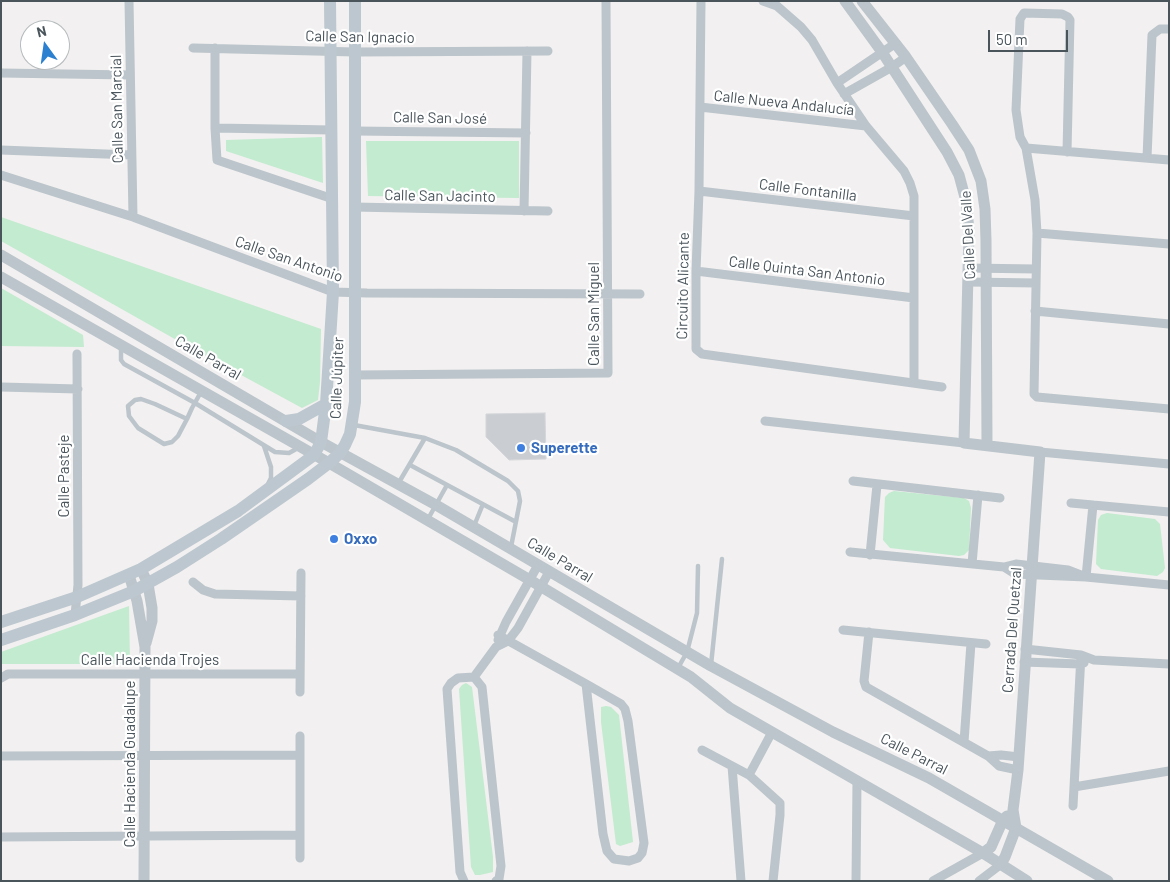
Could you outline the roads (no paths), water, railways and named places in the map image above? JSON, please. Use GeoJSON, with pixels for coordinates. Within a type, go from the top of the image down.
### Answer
{"type":"FeatureCollection","features":[{"type":"Feature","properties":{"kind":"main road","name":"Calle Júpiter"},"geometry":{"type":"LineString","coordinates":[[1,622],[77,597],[129,576],[194,538],[265,492],[314,455],[321,442],[326,404],[333,292],[330,1]]}},
{"type":"Feature","properties":{"kind":"main road","name":"Calle Júpiter"},"geometry":{"type":"LineString","coordinates":[[1,640],[75,615],[148,584],[221,539],[329,463],[340,452],[350,434],[355,402],[355,1]]}},
{"type":"Feature","properties":{"kind":"main road"},"geometry":{"type":"LineString","coordinates":[[286,421],[299,419],[326,404]]}},
{"type":"Feature","properties":{"kind":"street","name":"Calle San Marcial"},"geometry":{"type":"LineString","coordinates":[[129,1],[133,217]]}},
{"type":"Feature","properties":{"kind":"street","name":"Calle San Miguel"},"geometry":{"type":"LineString","coordinates":[[355,375],[608,373],[606,1]]}},
{"type":"Feature","properties":{"kind":"street","name":"Circuito Alicante"},"geometry":{"type":"LineString","coordinates":[[701,1],[696,349],[702,354],[942,387]]}},
{"type":"Feature","properties":{"kind":"street"},"geometry":{"type":"LineString","coordinates":[[764,1],[778,6],[812,40],[837,83],[866,126],[904,170],[907,177],[914,196],[914,383]]}},
{"type":"Feature","properties":{"kind":"street","name":"Calle Del Valle"},"geometry":{"type":"LineString","coordinates":[[845,1],[892,67],[947,152],[959,175],[966,201],[969,230],[964,443]]}},
{"type":"Feature","properties":{"kind":"street","name":"Calle Del Valle"},"geometry":{"type":"LineString","coordinates":[[862,1],[932,93],[969,150],[980,181],[985,209],[986,445]]}},
{"type":"Feature","properties":{"kind":"street"},"geometry":{"type":"LineString","coordinates":[[1066,152],[1070,23],[1068,17],[1062,14],[1028,12],[1021,15],[1020,19],[1016,110],[1020,136],[1026,148],[1035,200],[1037,233],[1034,394],[1037,398],[1169,409]]}},
{"type":"Feature","properties":{"kind":"street"},"geometry":{"type":"LineString","coordinates":[[1147,158],[1152,35],[1160,29],[1169,30]]}},
{"type":"Feature","properties":{"kind":"street"},"geometry":{"type":"LineString","coordinates":[[837,83],[896,44]]}},
{"type":"Feature","properties":{"kind":"street","name":"Calle San Ignacio"},"geometry":{"type":"LineString","coordinates":[[193,48],[331,52],[548,51]]}},
{"type":"Feature","properties":{"kind":"street"},"geometry":{"type":"LineString","coordinates":[[215,48],[215,154],[218,161],[333,199]]}},
{"type":"Feature","properties":{"kind":"street"},"geometry":{"type":"LineString","coordinates":[[524,211],[527,51]]}},
{"type":"Feature","properties":{"kind":"street"},"geometry":{"type":"LineString","coordinates":[[844,94],[906,57]]}},
{"type":"Feature","properties":{"kind":"street"},"geometry":{"type":"LineString","coordinates":[[1,73],[130,75]]}},
{"type":"Feature","properties":{"kind":"street","name":"Calle Nueva Andalucía"},"geometry":{"type":"LineString","coordinates":[[700,107],[866,126]]}},
{"type":"Feature","properties":{"kind":"street"},"geometry":{"type":"LineString","coordinates":[[215,128],[332,130]]}},
{"type":"Feature","properties":{"kind":"street","name":"Calle San José"},"geometry":{"type":"LineString","coordinates":[[355,131],[526,134]]}},
{"type":"Feature","properties":{"kind":"street"},"geometry":{"type":"LineString","coordinates":[[1026,148],[1169,160]]}},
{"type":"Feature","properties":{"kind":"street"},"geometry":{"type":"LineString","coordinates":[[1,150],[131,155]]}},
{"type":"Feature","properties":{"kind":"street","name":"Calle San Antonio"},"geometry":{"type":"LineString","coordinates":[[1,175],[133,217],[333,292],[640,294]]}},
{"type":"Feature","properties":{"kind":"street","name":"Calle Fontanilla"},"geometry":{"type":"LineString","coordinates":[[699,191],[914,216]]}},
{"type":"Feature","properties":{"kind":"street","name":"Calle San Jacinto"},"geometry":{"type":"LineString","coordinates":[[354,207],[548,211]]}},
{"type":"Feature","properties":{"kind":"street"},"geometry":{"type":"LineString","coordinates":[[1037,233],[1169,244]]}},
{"type":"Feature","properties":{"kind":"street","name":"Calle Parral"},"geometry":{"type":"LineString","coordinates":[[1,255],[321,442],[436,505],[711,666],[833,732],[929,778],[1108,881]]}},
{"type":"Feature","properties":{"kind":"street"},"geometry":{"type":"LineString","coordinates":[[968,268],[1036,269]]}},
{"type":"Feature","properties":{"kind":"street","name":"Calle Quinta San Antonio"},"geometry":{"type":"LineString","coordinates":[[696,271],[914,298]]}},
{"type":"Feature","properties":{"kind":"street"},"geometry":{"type":"LineString","coordinates":[[1,277],[329,463],[530,580],[678,668],[730,708],[983,853],[1027,881]]}},
{"type":"Feature","properties":{"kind":"street"},"geometry":{"type":"LineString","coordinates":[[968,282],[1036,283]]}},
{"type":"Feature","properties":{"kind":"street"},"geometry":{"type":"LineString","coordinates":[[1035,311],[1169,324]]}},
{"type":"Feature","properties":{"kind":"street","name":"Calle Pasteje"},"geometry":{"type":"LineString","coordinates":[[75,615],[77,597],[77,354]]}},
{"type":"Feature","properties":{"kind":"street"},"geometry":{"type":"LineString","coordinates":[[1,387],[78,389]]}},
{"type":"Feature","properties":{"kind":"street"},"geometry":{"type":"LineString","coordinates":[[765,421],[1040,452],[1169,464]]}},
{"type":"Feature","properties":{"kind":"street","name":"Cerrada Del Quetzal"},"geometry":{"type":"LineString","coordinates":[[1016,828],[1014,810],[1040,452]]}},
{"type":"Feature","properties":{"kind":"street"},"geometry":{"type":"LineString","coordinates":[[853,481],[1000,498]]}},
{"type":"Feature","properties":{"kind":"street"},"geometry":{"type":"LineString","coordinates":[[870,555],[877,485]]}},
{"type":"Feature","properties":{"kind":"street"},"geometry":{"type":"LineString","coordinates":[[972,564],[978,495]]}},
{"type":"Feature","properties":{"kind":"street"},"geometry":{"type":"LineString","coordinates":[[1071,503],[1169,512]]}},
{"type":"Feature","properties":{"kind":"street"},"geometry":{"type":"LineString","coordinates":[[1086,577],[1093,505]]}},
{"type":"Feature","properties":{"kind":"street"},"geometry":{"type":"LineString","coordinates":[[850,552],[1004,567],[1015,574],[1032,570],[1169,585]]}},
{"type":"Feature","properties":{"kind":"street"},"geometry":{"type":"LineString","coordinates":[[496,648],[498,635],[538,565]]}},
{"type":"Feature","properties":{"kind":"street","name":"Calle Hacienda Guadalupe"},"geometry":{"type":"LineString","coordinates":[[141,569],[151,596],[152,621],[145,647],[144,674],[144,881]]}},
{"type":"Feature","properties":{"kind":"street"},"geometry":{"type":"LineString","coordinates":[[464,881],[460,872],[447,689],[458,678],[474,677],[496,648],[508,641],[518,628],[549,572]]}},
{"type":"Feature","properties":{"kind":"street"},"geometry":{"type":"LineString","coordinates":[[300,692],[301,573]]}},
{"type":"Feature","properties":{"kind":"street","name":"Calle Hacienda Guadalupe"},"geometry":{"type":"LineString","coordinates":[[129,576],[134,591],[145,647]]}},
{"type":"Feature","properties":{"kind":"street"},"geometry":{"type":"LineString","coordinates":[[193,582],[203,590],[215,594],[301,596]]}},
{"type":"Feature","properties":{"kind":"street"},"geometry":{"type":"LineString","coordinates":[[844,630],[986,644]]}},
{"type":"Feature","properties":{"kind":"street"},"geometry":{"type":"LineString","coordinates":[[869,632],[864,681],[866,687],[988,756],[999,766],[1018,770]]}},
{"type":"Feature","properties":{"kind":"street"},"geometry":{"type":"LineString","coordinates":[[498,635],[586,684],[620,704],[627,716],[644,843],[642,853],[638,858],[628,861],[614,858],[607,851],[603,834],[586,684]]}},
{"type":"Feature","properties":{"kind":"street"},"geometry":{"type":"LineString","coordinates":[[964,742],[971,643]]}},
{"type":"Feature","properties":{"kind":"street"},"geometry":{"type":"LineString","coordinates":[[1025,649],[1080,659],[1169,664]]}},
{"type":"Feature","properties":{"kind":"street"},"geometry":{"type":"LineString","coordinates":[[1024,662],[1080,659]]}},
{"type":"Feature","properties":{"kind":"street"},"geometry":{"type":"LineString","coordinates":[[1073,806],[1080,659]]}},
{"type":"Feature","properties":{"kind":"street","name":"Calle Hacienda Trojes"},"geometry":{"type":"LineString","coordinates":[[1,678],[8,674],[300,674]]}},
{"type":"Feature","properties":{"kind":"street"},"geometry":{"type":"LineString","coordinates":[[474,677],[482,687],[501,866],[499,878],[496,881]]}},
{"type":"Feature","properties":{"kind":"street"},"geometry":{"type":"LineString","coordinates":[[749,775],[772,732]]}},
{"type":"Feature","properties":{"kind":"street"},"geometry":{"type":"LineString","coordinates":[[300,736],[300,858]]}},
{"type":"Feature","properties":{"kind":"street"},"geometry":{"type":"LineString","coordinates":[[702,750],[749,775],[780,803],[773,881]]}},
{"type":"Feature","properties":{"kind":"street"},"geometry":{"type":"LineString","coordinates":[[1,756],[300,755]]}},
{"type":"Feature","properties":{"kind":"street"},"geometry":{"type":"LineString","coordinates":[[988,756],[1019,757]]}},
{"type":"Feature","properties":{"kind":"street"},"geometry":{"type":"LineString","coordinates":[[732,766],[741,881]]}},
{"type":"Feature","properties":{"kind":"street"},"geometry":{"type":"LineString","coordinates":[[1074,788],[1169,771]]}},
{"type":"Feature","properties":{"kind":"street"},"geometry":{"type":"LineString","coordinates":[[856,881],[857,781]]}},
{"type":"Feature","properties":{"kind":"street"},"geometry":{"type":"LineString","coordinates":[[933,881],[991,847],[1002,820],[1014,810]]}},
{"type":"Feature","properties":{"kind":"street"},"geometry":{"type":"LineString","coordinates":[[979,881],[1000,865],[1016,828]]}},
{"type":"Feature","properties":{"kind":"street"},"geometry":{"type":"LineString","coordinates":[[1,837],[300,835]]}},
{"type":"Feature","properties":{"kind":"lane"},"geometry":{"type":"LineString","coordinates":[[121,345],[120,356],[124,364],[275,452],[289,453],[299,447]]}},
{"type":"Feature","properties":{"kind":"lane"},"geometry":{"type":"LineString","coordinates":[[187,419],[141,399],[135,400],[128,406],[129,416],[138,428],[164,444],[172,442],[178,436],[195,404],[201,392]]}},
{"type":"Feature","properties":{"kind":"lane"},"geometry":{"type":"LineString","coordinates":[[352,424],[425,438],[456,450],[508,481],[518,491],[520,501],[511,549]]}},
{"type":"Feature","properties":{"kind":"lane"},"geometry":{"type":"LineString","coordinates":[[397,485],[425,438]]}},
{"type":"Feature","properties":{"kind":"lane"},"geometry":{"type":"LineString","coordinates":[[264,445],[271,478],[265,492]]}},
{"type":"Feature","properties":{"kind":"lane"},"geometry":{"type":"LineString","coordinates":[[410,465],[516,522]]}},
{"type":"Feature","properties":{"kind":"lane"},"geometry":{"type":"LineString","coordinates":[[427,520],[447,485]]}},
{"type":"Feature","properties":{"kind":"lane"},"geometry":{"type":"LineString","coordinates":[[473,527],[482,504]]}},
{"type":"Feature","properties":{"kind":"lane"},"geometry":{"type":"LineString","coordinates":[[711,666],[722,559]]}},
{"type":"Feature","properties":{"kind":"lane"},"geometry":{"type":"LineString","coordinates":[[678,668],[687,652],[697,613],[698,566]]}},
{"type":"Feature","properties":{"kind":"place","name":"Superette"},"geometry":{"type":"Point","coordinates":[521,448]}},
{"type":"Feature","properties":{"kind":"place","name":"Oxxo"},"geometry":{"type":"Point","coordinates":[334,539]}}]}
